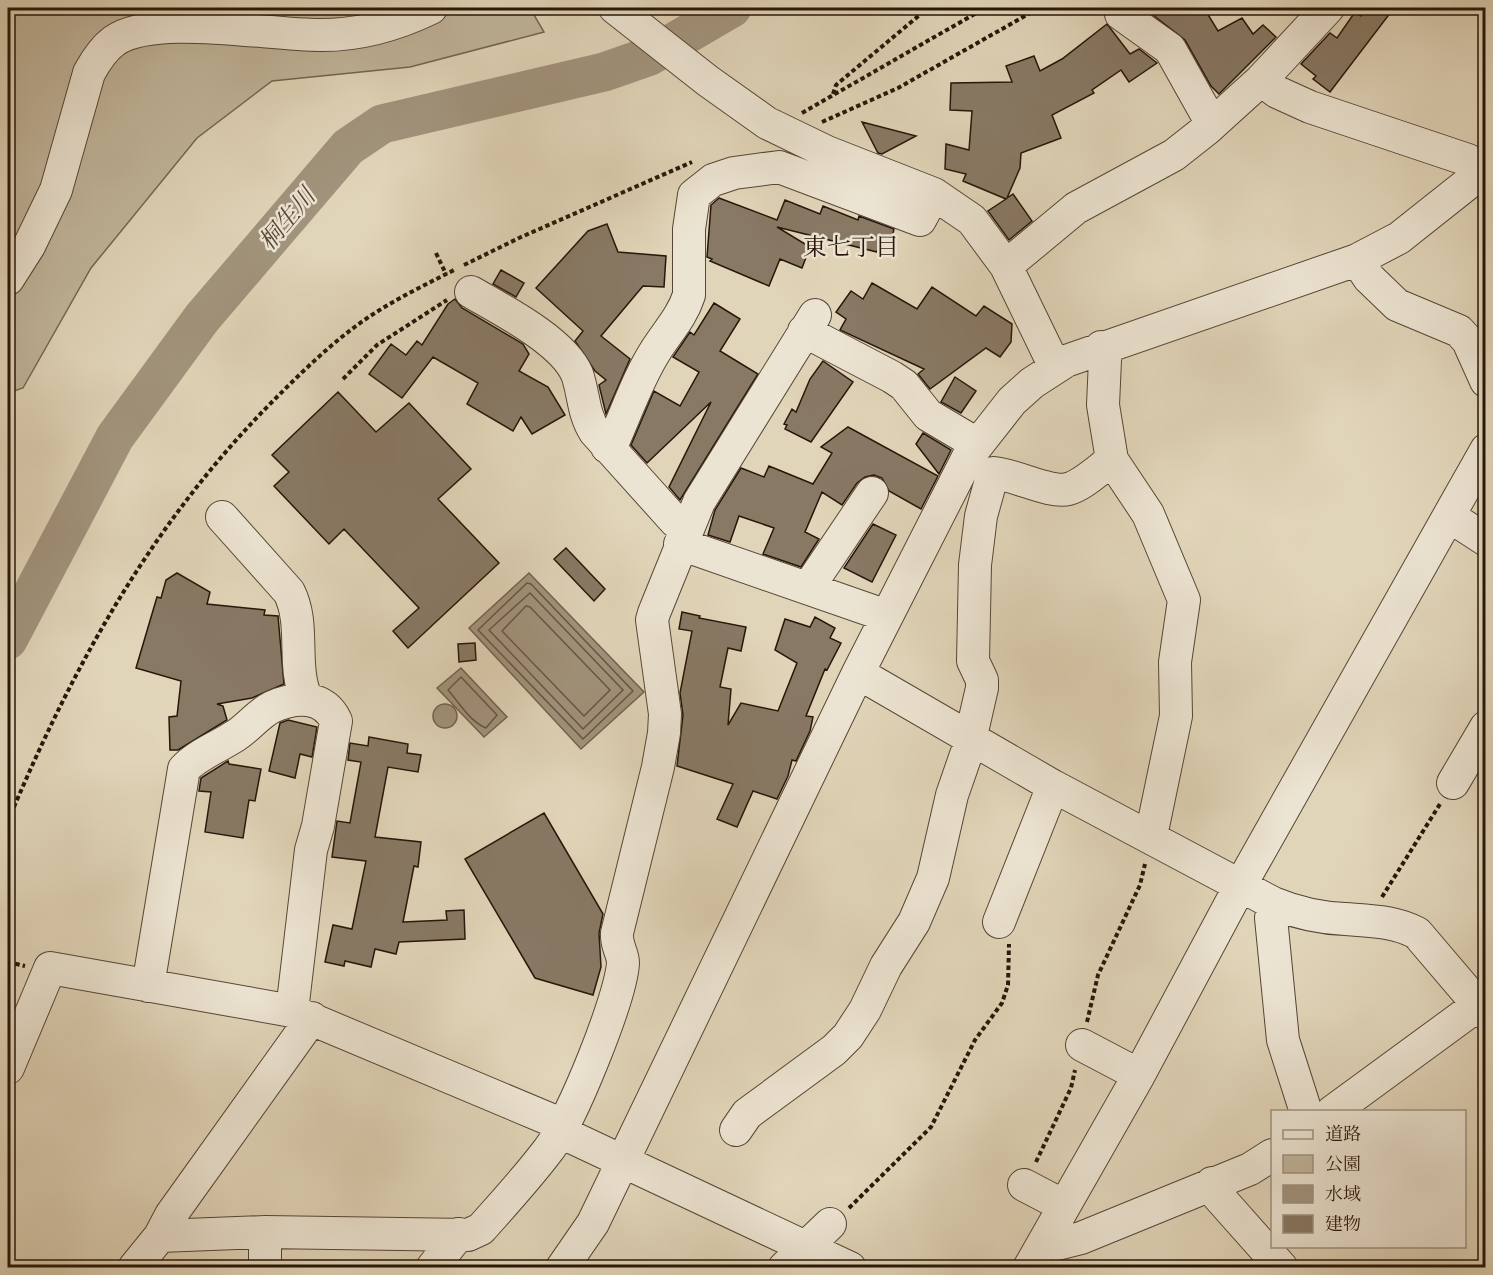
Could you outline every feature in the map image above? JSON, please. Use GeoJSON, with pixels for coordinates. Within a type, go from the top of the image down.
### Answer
{"type":"FeatureCollection","features":[{"type":"Feature","properties":{"kind":"street"},"geometry":{"type":"LineString","coordinates":[[8,279],[29,246],[56,190],[89,73],[96,60],[115,40],[146,29],[187,26],[333,34],[388,27],[431,8]]}},
{"type":"Feature","properties":{"kind":"street"},"geometry":{"type":"LineString","coordinates":[[615,8],[767,123],[801,127],[934,194],[972,220],[1006,266],[1055,367]]}},
{"type":"Feature","properties":{"kind":"street"},"geometry":{"type":"LineString","coordinates":[[1006,266],[1076,208],[1174,155],[1261,80],[1328,8]]}},
{"type":"Feature","properties":{"kind":"street"},"geometry":{"type":"LineString","coordinates":[[1120,14],[1170,49],[1212,124]]}},
{"type":"Feature","properties":{"kind":"street"},"geometry":{"type":"LineString","coordinates":[[562,1268],[587,1234],[887,616],[1012,401],[1055,367],[1101,347],[1258,296],[1357,260],[1399,238],[1484,170],[1468,160],[1310,107],[1277,92],[1261,80]]}},
{"type":"Feature","properties":{"kind":"street"},"geometry":{"type":"LineString","coordinates":[[607,447],[614,440],[655,351],[681,318],[686,306],[689,295],[689,229],[694,195],[713,180],[734,172],[771,166],[779,167],[920,220],[934,194]]}},
{"type":"Feature","properties":{"kind":"street"},"geometry":{"type":"LineString","coordinates":[[1357,260],[1369,278],[1397,305],[1459,331],[1468,341],[1485,381]]}},
{"type":"Feature","properties":{"kind":"street"},"geometry":{"type":"LineString","coordinates":[[457,287],[536,331],[573,368],[588,422],[607,447],[675,521],[683,536],[808,588],[887,616]]}},
{"type":"Feature","properties":{"kind":"street"},"geometry":{"type":"LineString","coordinates":[[160,1236],[265,1232],[468,1235],[481,1229],[550,1149],[562,1131],[609,1017],[620,982],[623,962],[616,944],[617,933],[658,767],[664,733],[664,714],[652,620],[683,536],[704,493],[809,323],[904,385],[928,414],[979,458],[1057,490],[1066,489],[1112,460]]}},
{"type":"Feature","properties":{"kind":"street"},"geometry":{"type":"LineString","coordinates":[[1101,347],[1104,360],[1103,405],[1112,460],[1148,514],[1184,600],[1175,662],[1176,716],[1151,836]]}},
{"type":"Feature","properties":{"kind":"street"},"geometry":{"type":"LineString","coordinates":[[1029,1268],[1139,1075],[1240,886],[1485,450]]}},
{"type":"Feature","properties":{"kind":"street"},"geometry":{"type":"LineString","coordinates":[[736,1130],[747,1114],[834,1050],[848,1036],[866,1010],[886,966],[918,914],[933,878],[952,795],[971,737],[982,688],[973,661],[979,458]]}},
{"type":"Feature","properties":{"kind":"street"},"geometry":{"type":"LineString","coordinates":[[808,588],[872,493]]}},
{"type":"Feature","properties":{"kind":"street"},"geometry":{"type":"LineString","coordinates":[[1449,516],[1485,540]]}},
{"type":"Feature","properties":{"kind":"street"},"geometry":{"type":"LineString","coordinates":[[222,517],[289,592],[296,605],[300,675],[307,700]]}},
{"type":"Feature","properties":{"kind":"street"},"geometry":{"type":"LineString","coordinates":[[858,674],[1053,786],[1151,836],[1273,903],[1308,915],[1371,920],[1405,927],[1417,933],[1482,1010],[1335,1110]]}},
{"type":"Feature","properties":{"kind":"street"},"geometry":{"type":"LineString","coordinates":[[134,1268],[160,1236],[171,1215],[302,1014],[311,850],[318,826],[336,721],[331,709],[321,703],[307,700],[295,700],[271,708],[237,735],[183,770],[148,986]]}},
{"type":"Feature","properties":{"kind":"street"},"geometry":{"type":"LineString","coordinates":[[1453,783],[1485,727]]}},
{"type":"Feature","properties":{"kind":"street"},"geometry":{"type":"LineString","coordinates":[[999,922],[1053,786]]}},
{"type":"Feature","properties":{"kind":"street"},"geometry":{"type":"LineString","coordinates":[[1273,903],[1271,918],[1283,1040],[1305,1110]]}},
{"type":"Feature","properties":{"kind":"street"},"geometry":{"type":"LineString","coordinates":[[8,1068],[50,968],[302,1014],[549,1119],[562,1131],[624,1159],[795,1257],[850,1268]]}},
{"type":"Feature","properties":{"kind":"street"},"geometry":{"type":"LineString","coordinates":[[1082,1045],[1139,1075]]}},
{"type":"Feature","properties":{"kind":"street"},"geometry":{"type":"LineString","coordinates":[[1045,1240],[1057,1244],[1081,1238],[1250,1169],[1271,1156]]}},
{"type":"Feature","properties":{"kind":"street"},"geometry":{"type":"LineString","coordinates":[[1212,1183],[1218,1196],[1282,1268]]}},
{"type":"Feature","properties":{"kind":"street"},"geometry":{"type":"LineString","coordinates":[[1024,1185],[1064,1206]]}},
{"type":"Feature","properties":{"kind":"street"},"geometry":{"type":"LineString","coordinates":[[795,1257],[830,1224]]}},
{"type":"Feature","properties":{"kind":"street"},"geometry":{"type":"LineString","coordinates":[[265,1232],[265,1268]]}},
{"type":"Feature","properties":{"kind":"street"},"geometry":{"type":"LineString","coordinates":[[432,1268],[459,1234]]}},
{"type":"Feature","properties":{"kind":"path"},"geometry":{"type":"LineString","coordinates":[[832,95],[836,85],[928,8]]}},
{"type":"Feature","properties":{"kind":"path"},"geometry":{"type":"LineString","coordinates":[[801,127],[832,95],[985,8]]}},
{"type":"Feature","properties":{"kind":"path"},"geometry":{"type":"LineString","coordinates":[[801,127],[822,122],[898,88],[1039,8]]}},
{"type":"Feature","properties":{"kind":"path"},"geometry":{"type":"LineString","coordinates":[[343,379],[377,345],[457,287],[519,238],[694,161]]}},
{"type":"Feature","properties":{"kind":"path"},"geometry":{"type":"LineString","coordinates":[[436,253],[457,287]]}},
{"type":"Feature","properties":{"kind":"path"},"geometry":{"type":"LineString","coordinates":[[8,820],[84,658],[130,578],[192,490],[252,423],[355,326],[390,303],[457,287]]}},
{"type":"Feature","properties":{"kind":"path"},"geometry":{"type":"LineString","coordinates":[[1371,920],[1374,909],[1453,783]]}},
{"type":"Feature","properties":{"kind":"path"},"geometry":{"type":"LineString","coordinates":[[1024,1185],[1071,1088],[1098,975],[1140,885],[1151,836]]}},
{"type":"Feature","properties":{"kind":"path"},"geometry":{"type":"LineString","coordinates":[[830,1224],[847,1211],[931,1127],[975,1040],[1002,1003],[1010,958],[1006,933],[999,922]]}},
{"type":"Feature","properties":{"kind":"green space"},"geometry":{"type":"Polygon","coordinates":[[[8,8],[530,8],[544,32],[410,67],[272,81],[197,138],[91,268],[23,388],[8,393],[8,8]]]}},
{"type":"Feature","properties":{"kind":"water"},"geometry":{"type":"Polygon","coordinates":[[[529,573],[644,692],[581,749],[469,628],[529,573]]]}},
{"type":"Feature","properties":{"kind":"water"},"geometry":{"type":"Polygon","coordinates":[[[461,668],[507,717],[484,737],[437,688],[461,668]]]}},
{"type":"Feature","properties":{"kind":"water"},"geometry":{"type":"Polygon","coordinates":[[[445,704],[450,705],[456,711],[456,721],[450,727],[445,728],[440,727],[434,721],[433,716],[434,711],[440,705],[445,704]]]}},
{"type":"Feature","properties":{"kind":"building"},"geometry":{"type":"Polygon","coordinates":[[[1144,8],[1204,8],[1218,31],[1242,18],[1253,34],[1263,25],[1276,37],[1219,94],[1211,86],[1185,40],[1144,8]]]}},
{"type":"Feature","properties":{"kind":"building"},"geometry":{"type":"Polygon","coordinates":[[[1367,8],[1394,8],[1330,92],[1313,79],[1316,76],[1301,64],[1330,33],[1337,38],[1355,12],[1361,16],[1367,8]]]}},
{"type":"Feature","properties":{"kind":"building"},"geometry":{"type":"Polygon","coordinates":[[[1107,24],[1130,54],[1139,49],[1157,63],[1129,82],[1121,70],[1092,90],[1094,93],[1052,115],[1061,138],[1021,153],[1020,168],[1007,198],[1013,194],[1032,221],[1009,240],[988,211],[1006,199],[963,181],[966,174],[945,169],[946,144],[969,150],[972,111],[950,110],[951,83],[1012,82],[1006,66],[1034,56],[1040,71],[1062,59],[1107,24]]]}},
{"type":"Feature","properties":{"kind":"building"},"geometry":{"type":"Polygon","coordinates":[[[862,122],[916,136],[882,154],[878,153],[862,122]]]}},
{"type":"Feature","properties":{"kind":"building"},"geometry":{"type":"Polygon","coordinates":[[[719,198],[777,220],[785,200],[820,214],[823,206],[858,220],[859,216],[894,229],[892,237],[882,235],[877,252],[777,227],[810,247],[802,268],[780,259],[769,286],[710,261],[712,259],[707,257],[711,205],[719,198]]]}},
{"type":"Feature","properties":{"kind":"building"},"geometry":{"type":"Polygon","coordinates":[[[607,224],[618,252],[666,256],[664,287],[643,286],[601,336],[630,359],[606,414],[599,385],[606,380],[595,371],[575,341],[583,331],[536,288],[588,231],[607,224]]]}},
{"type":"Feature","properties":{"kind":"building"},"geometry":{"type":"Polygon","coordinates":[[[501,270],[524,283],[516,297],[493,284],[501,270]]]}},
{"type":"Feature","properties":{"kind":"building"},"geometry":{"type":"Polygon","coordinates":[[[872,283],[917,309],[932,287],[976,316],[984,306],[1012,324],[1011,342],[1000,357],[986,348],[930,389],[918,374],[924,369],[840,330],[846,319],[836,312],[851,291],[863,299],[872,283]]]}},
{"type":"Feature","properties":{"kind":"building"},"geometry":{"type":"Polygon","coordinates":[[[455,299],[462,308],[523,344],[529,354],[519,371],[548,387],[565,415],[532,434],[521,417],[513,431],[467,404],[478,383],[433,357],[402,398],[369,374],[391,344],[406,355],[417,341],[422,345],[448,304],[455,299]]]}},
{"type":"Feature","properties":{"kind":"building"},"geometry":{"type":"Polygon","coordinates":[[[714,303],[740,319],[720,351],[758,374],[680,500],[669,487],[711,402],[647,463],[631,445],[654,391],[680,406],[699,372],[673,357],[690,332],[694,335],[714,303]]]}},
{"type":"Feature","properties":{"kind":"building"},"geometry":{"type":"Polygon","coordinates":[[[823,361],[853,382],[811,442],[785,429],[787,425],[784,424],[792,409],[796,412],[810,379],[823,361]]]}},
{"type":"Feature","properties":{"kind":"building"},"geometry":{"type":"Polygon","coordinates":[[[955,377],[976,391],[961,413],[941,402],[955,377]]]}},
{"type":"Feature","properties":{"kind":"building"},"geometry":{"type":"Polygon","coordinates":[[[338,392],[376,432],[409,403],[471,469],[438,499],[499,563],[408,648],[393,631],[419,608],[344,529],[329,544],[274,486],[289,472],[272,455],[338,392]]]}},
{"type":"Feature","properties":{"kind":"building"},"geometry":{"type":"Polygon","coordinates":[[[848,427],[938,476],[921,509],[889,491],[882,478],[874,475],[865,477],[857,483],[842,505],[822,492],[805,532],[819,539],[801,567],[763,554],[774,528],[739,516],[730,542],[708,535],[715,510],[741,468],[764,477],[769,466],[813,484],[832,453],[821,447],[848,427]]]}},
{"type":"Feature","properties":{"kind":"building"},"geometry":{"type":"Polygon","coordinates":[[[923,433],[951,450],[939,474],[916,444],[923,433]]]}},
{"type":"Feature","properties":{"kind":"building"},"geometry":{"type":"Polygon","coordinates":[[[873,524],[896,535],[872,582],[844,568],[873,524]]]}},
{"type":"Feature","properties":{"kind":"building"},"geometry":{"type":"Polygon","coordinates":[[[566,548],[605,589],[594,601],[554,559],[566,548]]]}},
{"type":"Feature","properties":{"kind":"building"},"geometry":{"type":"Polygon","coordinates":[[[177,573],[210,592],[207,604],[265,610],[264,615],[278,616],[284,684],[252,698],[217,704],[223,706],[227,720],[178,750],[170,750],[169,717],[177,716],[181,681],[136,668],[157,597],[161,598],[166,580],[177,573]]]}},
{"type":"Feature","properties":{"kind":"building"},"geometry":{"type":"Polygon","coordinates":[[[682,612],[700,616],[699,618],[746,627],[741,651],[728,648],[720,687],[731,689],[728,725],[741,703],[778,711],[797,663],[775,650],[785,619],[810,627],[815,617],[835,628],[830,638],[841,643],[827,670],[825,669],[806,716],[813,717],[810,731],[796,761],[792,760],[788,776],[777,799],[753,791],[737,827],[717,819],[733,784],[677,766],[683,715],[680,693],[692,631],[679,629],[682,612]]]}},
{"type":"Feature","properties":{"kind":"building"},"geometry":{"type":"Polygon","coordinates":[[[475,643],[476,660],[459,662],[458,644],[475,643]]]}},
{"type":"Feature","properties":{"kind":"building"},"geometry":{"type":"Polygon","coordinates":[[[288,720],[317,727],[312,757],[300,754],[295,778],[269,771],[280,723],[288,720]]]}},
{"type":"Feature","properties":{"kind":"building"},"geometry":{"type":"Polygon","coordinates":[[[369,737],[408,744],[407,753],[421,755],[418,772],[388,767],[375,837],[421,842],[418,867],[414,866],[403,922],[447,920],[446,911],[464,910],[465,939],[399,942],[396,954],[375,949],[371,967],[345,961],[344,966],[325,962],[333,925],[352,929],[366,861],[332,857],[337,821],[350,823],[361,762],[348,760],[350,743],[368,746],[369,737]]]}},
{"type":"Feature","properties":{"kind":"building"},"geometry":{"type":"Polygon","coordinates":[[[228,761],[229,764],[261,769],[255,801],[249,800],[243,838],[205,832],[211,792],[199,791],[201,778],[228,761]]]}},
{"type":"Feature","properties":{"kind":"building"},"geometry":{"type":"Polygon","coordinates":[[[544,813],[603,914],[599,933],[601,967],[593,995],[535,978],[465,859],[544,813]]]}},
{"type":"Feature","properties":{"kind":"waterway","name":"桐生川"},"geometry":{"type":"LineString","coordinates":[[8,640],[115,437],[202,318],[348,147],[382,124],[604,72],[650,56],[732,8]]}},
{"type":"Feature","properties":{"kind":"district","name":"東七丁目"},"geometry":{"type":"Point","coordinates":[851,247]}}]}
